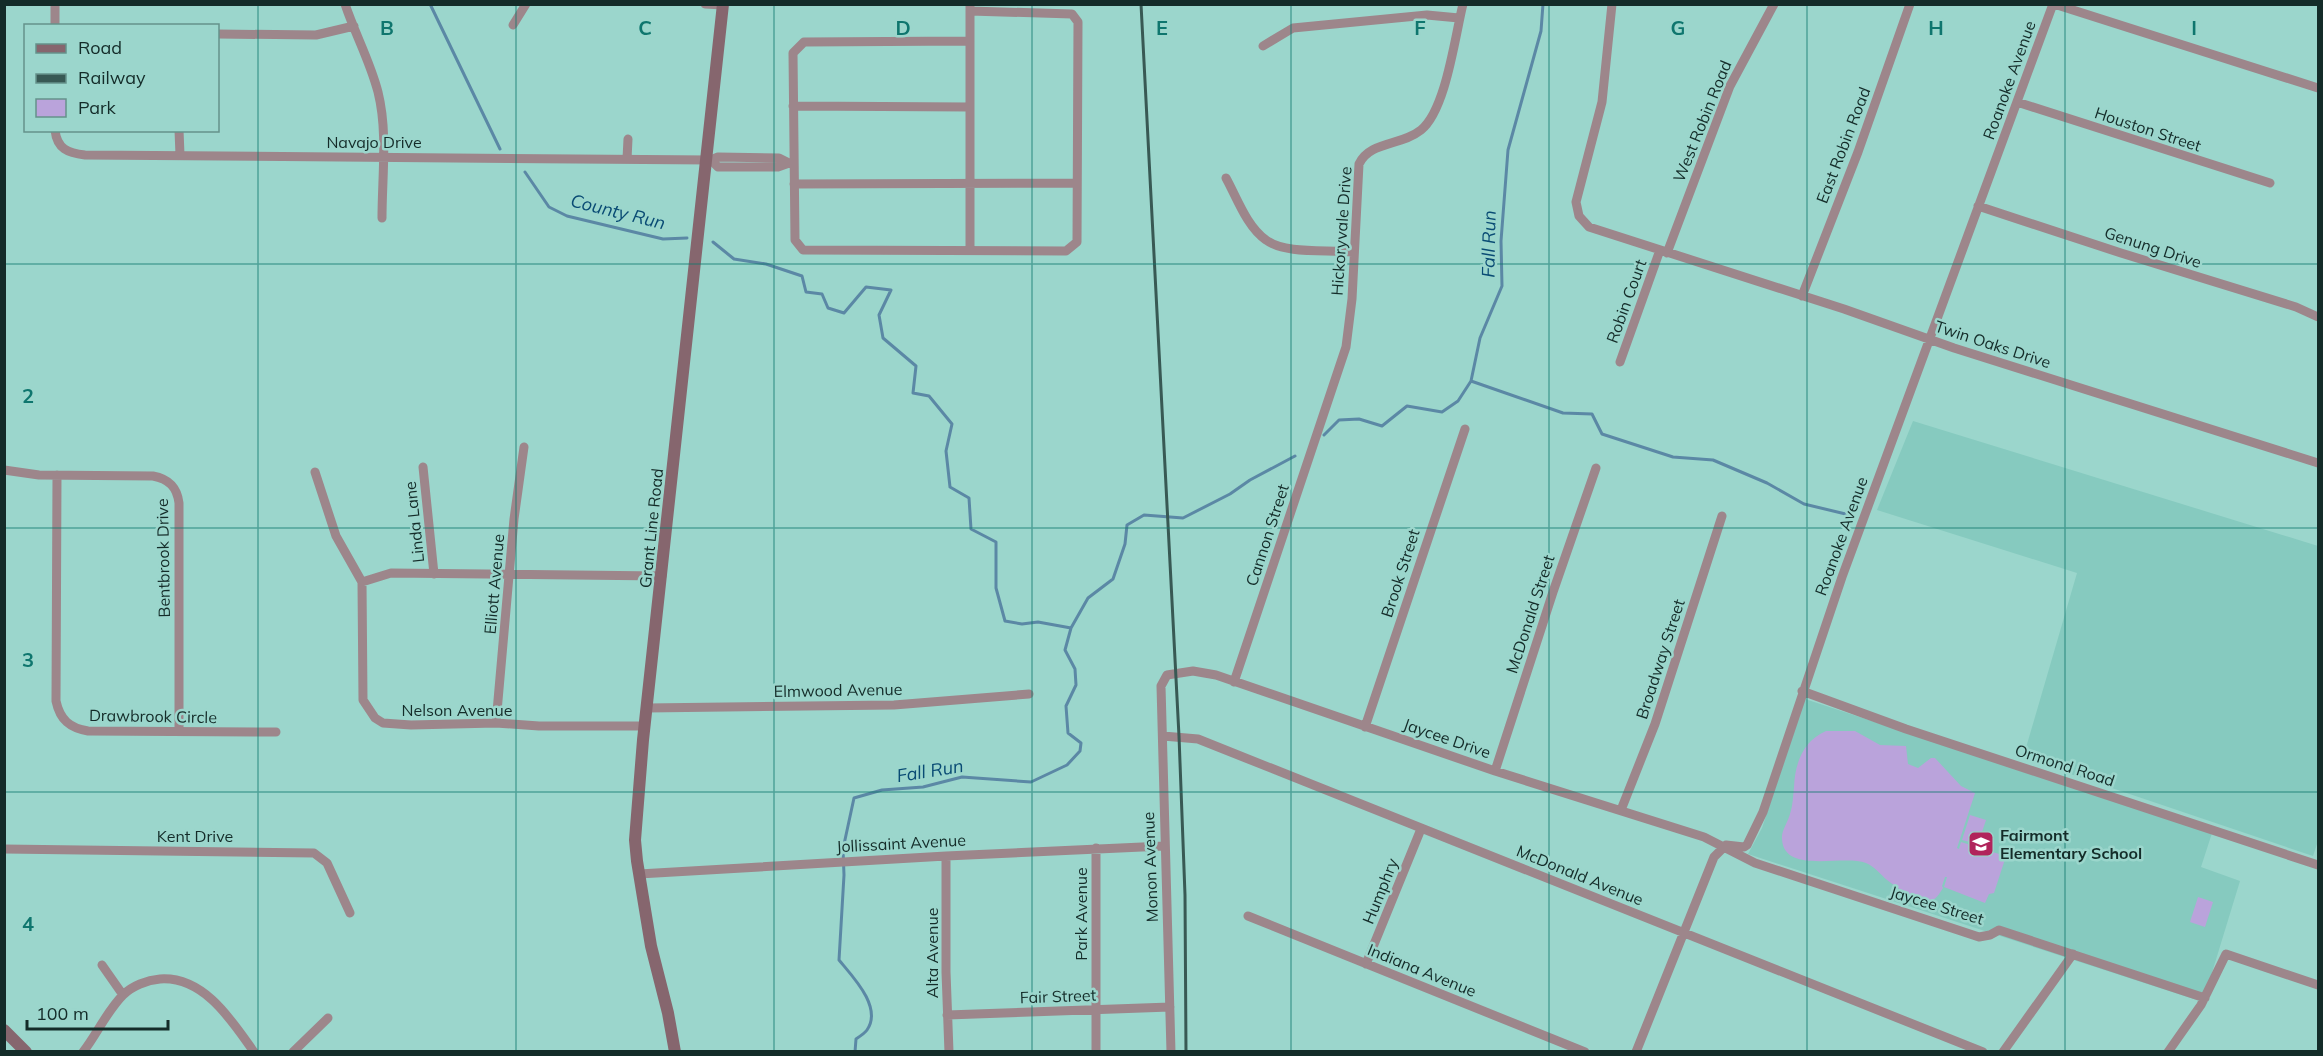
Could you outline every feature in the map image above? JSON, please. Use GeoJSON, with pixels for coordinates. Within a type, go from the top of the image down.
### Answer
{"type":"FeatureCollection","features":[{"type":"Feature","properties":{"kind":"main road","name":"Grant Line Road"},"geometry":{"type":"LineString","coordinates":[[675,1052],[651,946],[635,840],[644,726],[709,160],[723,5]]}},
{"type":"Feature","properties":{"kind":"main road"},"geometry":{"type":"LineString","coordinates":[[4,1030],[26,1052]]}},
{"type":"Feature","properties":{"kind":"street"},"geometry":{"type":"LineString","coordinates":[[55,4],[55,24]]}},
{"type":"Feature","properties":{"kind":"street"},"geometry":{"type":"LineString","coordinates":[[345,4],[378,93],[382,117],[382,218]]}},
{"type":"Feature","properties":{"kind":"street"},"geometry":{"type":"LineString","coordinates":[[513,25],[526,4]]}},
{"type":"Feature","properties":{"kind":"street"},"geometry":{"type":"LineString","coordinates":[[705,4],[723,5]]}},
{"type":"Feature","properties":{"kind":"street","name":"Hickoryvale Drive"},"geometry":{"type":"LineString","coordinates":[[1329,398],[1346,347],[1349,330],[1359,164],[1368,152],[1402,141],[1419,132],[1432,118],[1440,100],[1463,4]]}},
{"type":"Feature","properties":{"kind":"street","name":"Twin Oaks Drive"},"geometry":{"type":"LineString","coordinates":[[1612,4],[1602,102],[1576,202],[1579,216],[1589,227],[1929,340],[2319,463]]}},
{"type":"Feature","properties":{"kind":"street","name":"West Robin Road"},"geometry":{"type":"LineString","coordinates":[[1664,251],[1730,87],[1774,4]]}},
{"type":"Feature","properties":{"kind":"street","name":"East Robin Road"},"geometry":{"type":"LineString","coordinates":[[1802,296],[1858,152],[1910,4]]}},
{"type":"Feature","properties":{"kind":"street"},"geometry":{"type":"LineString","coordinates":[[2054,4],[2319,88]]}},
{"type":"Feature","properties":{"kind":"street","name":"Roanoke Avenue"},"geometry":{"type":"LineString","coordinates":[[1724,846],[1729,844],[1744,847],[1752,839],[1763,812],[1802,692],[1978,206],[2054,4]]}},
{"type":"Feature","properties":{"kind":"street"},"geometry":{"type":"LineString","coordinates":[[970,41],[804,42],[794,53],[794,106],[790,162],[794,184],[795,240],[803,250],[1066,251],[1077,242],[1078,22],[1072,14],[970,8],[970,41],[970,250]]}},
{"type":"Feature","properties":{"kind":"street"},"geometry":{"type":"LineString","coordinates":[[1263,46],[1293,28],[1427,15],[1460,18]]}},
{"type":"Feature","properties":{"kind":"street"},"geometry":{"type":"LineString","coordinates":[[219,34],[316,35],[354,26]]}},
{"type":"Feature","properties":{"kind":"street","name":"Houston Street"},"geometry":{"type":"LineString","coordinates":[[2017,102],[2270,183]]}},
{"type":"Feature","properties":{"kind":"street"},"geometry":{"type":"LineString","coordinates":[[794,106],[970,107]]}},
{"type":"Feature","properties":{"kind":"street","name":"Navajo Drive"},"geometry":{"type":"LineString","coordinates":[[55,132],[56,140],[61,148],[76,154],[709,160],[718,157],[779,158],[790,162]]}},
{"type":"Feature","properties":{"kind":"street"},"geometry":{"type":"LineString","coordinates":[[179,132],[180,155]]}},
{"type":"Feature","properties":{"kind":"street"},"geometry":{"type":"LineString","coordinates":[[627,159],[628,139]]}},
{"type":"Feature","properties":{"kind":"street"},"geometry":{"type":"LineString","coordinates":[[1226,178],[1255,229],[1267,241],[1283,248],[1353,252]]}},
{"type":"Feature","properties":{"kind":"street"},"geometry":{"type":"LineString","coordinates":[[794,184],[1077,183]]}},
{"type":"Feature","properties":{"kind":"street","name":"Genung Drive"},"geometry":{"type":"LineString","coordinates":[[1978,206],[2121,254],[2296,307],[2319,317]]}},
{"type":"Feature","properties":{"kind":"street","name":"Robin Court"},"geometry":{"type":"LineString","coordinates":[[1620,362],[1664,251]]}},
{"type":"Feature","properties":{"kind":"street","name":"Cannon Street"},"geometry":{"type":"LineString","coordinates":[[1234,682],[1329,398]]}},
{"type":"Feature","properties":{"kind":"street","name":"Brook Street"},"geometry":{"type":"LineString","coordinates":[[1365,727],[1465,429]]}},
{"type":"Feature","properties":{"kind":"street","name":"Elliott Avenue"},"geometry":{"type":"LineString","coordinates":[[496,723],[511,575],[514,519],[524,447]]}},
{"type":"Feature","properties":{"kind":"street","name":"Linda Lane"},"geometry":{"type":"LineString","coordinates":[[423,467],[434,574]]}},
{"type":"Feature","properties":{"kind":"street","name":"McDonald Street"},"geometry":{"type":"LineString","coordinates":[[1495,771],[1596,468]]}},
{"type":"Feature","properties":{"kind":"street","name":"Bentbrook Drive"},"geometry":{"type":"LineString","coordinates":[[4,470],[39,475],[153,476],[162,477],[175,488],[179,503],[179,731]]}},
{"type":"Feature","properties":{"kind":"street","name":"Nelson Avenue"},"geometry":{"type":"LineString","coordinates":[[315,472],[336,536],[362,582],[363,700],[368,710],[383,723],[644,726]]}},
{"type":"Feature","properties":{"kind":"street","name":"Drawbrook Circle"},"geometry":{"type":"LineString","coordinates":[[57,475],[56,702],[58,710],[67,723],[88,732],[276,732]]}},
{"type":"Feature","properties":{"kind":"street","name":"Broadway Street"},"geometry":{"type":"LineString","coordinates":[[1621,810],[1655,724],[1722,516]]}},
{"type":"Feature","properties":{"kind":"street"},"geometry":{"type":"LineString","coordinates":[[362,582],[392,573],[662,576]]}},
{"type":"Feature","properties":{"kind":"street","name":"Jaycee Drive"},"geometry":{"type":"LineString","coordinates":[[1162,681],[1167,675],[1193,671],[1234,682],[1495,771],[1704,837],[1724,846]]}},
{"type":"Feature","properties":{"kind":"street","name":"Monon Avenue"},"geometry":{"type":"LineString","coordinates":[[1162,681],[1164,846],[1171,1052]]}},
{"type":"Feature","properties":{"kind":"street","name":"Ormond Road"},"geometry":{"type":"LineString","coordinates":[[1802,692],[1906,729],[2319,865]]}},
{"type":"Feature","properties":{"kind":"street","name":"Elmwood Avenue"},"geometry":{"type":"LineString","coordinates":[[647,708],[894,705],[1029,694]]}},
{"type":"Feature","properties":{"kind":"street","name":"McDonald Avenue"},"geometry":{"type":"LineString","coordinates":[[1163,736],[1198,738],[1983,1052]]}},
{"type":"Feature","properties":{"kind":"street","name":"Humphry"},"geometry":{"type":"LineString","coordinates":[[1366,964],[1421,829]]}},
{"type":"Feature","properties":{"kind":"street","name":"Jollissaint Avenue"},"geometry":{"type":"LineString","coordinates":[[639,874],[946,855],[1164,846]]}},
{"type":"Feature","properties":{"kind":"street"},"geometry":{"type":"LineString","coordinates":[[1636,1052],[1714,857],[1724,846]]}},
{"type":"Feature","properties":{"kind":"street","name":"Jaycee Street"},"geometry":{"type":"LineString","coordinates":[[1724,846],[1755,862],[1979,937],[1990,936],[1999,930],[2205,998]]}},
{"type":"Feature","properties":{"kind":"street","name":"Park Avenue"},"geometry":{"type":"LineString","coordinates":[[1096,848],[1096,1052]]}},
{"type":"Feature","properties":{"kind":"street","name":"Kent Drive"},"geometry":{"type":"LineString","coordinates":[[4,849],[314,853],[327,862],[350,913]]}},
{"type":"Feature","properties":{"kind":"street","name":"Alta Avenue"},"geometry":{"type":"LineString","coordinates":[[946,855],[949,1052]]}},
{"type":"Feature","properties":{"kind":"street","name":"Indiana Avenue"},"geometry":{"type":"LineString","coordinates":[[1248,916],[1585,1052]]}},
{"type":"Feature","properties":{"kind":"street"},"geometry":{"type":"LineString","coordinates":[[2003,1052],[2073,954]]}},
{"type":"Feature","properties":{"kind":"street"},"geometry":{"type":"LineString","coordinates":[[2168,1052],[2205,998],[2226,954],[2319,985]]}},
{"type":"Feature","properties":{"kind":"street"},"geometry":{"type":"LineString","coordinates":[[102,965],[123,995]]}},
{"type":"Feature","properties":{"kind":"street"},"geometry":{"type":"LineString","coordinates":[[83,1052],[123,995],[138,985],[157,979],[186,982],[205,993],[237,1028],[254,1052]]}},
{"type":"Feature","properties":{"kind":"street","name":"Fair Street"},"geometry":{"type":"LineString","coordinates":[[947,1015],[1170,1007]]}},
{"type":"Feature","properties":{"kind":"street"},"geometry":{"type":"LineString","coordinates":[[293,1052],[328,1018]]}},
{"type":"Feature","properties":{"kind":"shaded area"},"geometry":{"type":"Polygon","coordinates":[[[1913,421],[2318,546],[2318,841],[2313,856],[2023,758],[2077,573],[1877,510],[1913,421]]]}},
{"type":"Feature","properties":{"kind":"shaded area","name":"Fairmont Elementary School"},"geometry":{"type":"Polygon","coordinates":[[[1805,699],[2212,833],[2201,867],[2240,881],[2203,1002],[1748,854],[1762,828],[1805,699]]]}},
{"type":"Feature","properties":{"kind":"green space"},"geometry":{"type":"Polygon","coordinates":[[[1826,731],[1855,731],[1880,745],[1906,746],[1908,764],[1918,768],[1931,758],[1935,758],[1961,786],[1975,793],[1957,848],[1959,849],[1961,842],[1977,847],[1976,855],[1979,848],[2006,856],[1994,893],[1989,894],[1985,903],[1944,887],[1947,877],[1945,877],[1939,895],[1927,901],[1899,889],[1866,863],[1803,860],[1793,857],[1785,850],[1782,836],[1792,807],[1798,761],[1811,741],[1826,731]]]}},
{"type":"Feature","properties":{"kind":"green space"},"geometry":{"type":"Polygon","coordinates":[[[1970,815],[1986,820],[1978,844],[1962,840],[1970,815]]]}},
{"type":"Feature","properties":{"kind":"green space"},"geometry":{"type":"Polygon","coordinates":[[[2198,897],[2213,902],[2205,927],[2190,922],[2198,897]]]}},
{"type":"Feature","properties":{"kind":"waterway","name":"County Run"},"geometry":{"type":"LineString","coordinates":[[430,4],[500,149]]}},
{"type":"Feature","properties":{"kind":"waterway","name":"Fall Run"},"geometry":{"type":"LineString","coordinates":[[1324,435],[1339,420],[1359,419],[1382,426],[1407,406],[1442,412],[1458,401],[1471,381],[1480,338],[1502,286],[1501,241],[1508,150],[1541,31],[1543,4]]}},
{"type":"Feature","properties":{"kind":"waterway","name":"County Run"},"geometry":{"type":"LineString","coordinates":[[525,172],[549,207],[567,216],[663,239],[687,238]]}},
{"type":"Feature","properties":{"kind":"waterway","name":"County Run"},"geometry":{"type":"LineString","coordinates":[[713,242],[734,259],[766,264],[802,276],[806,292],[822,294],[828,308],[844,313],[866,287],[891,290],[879,315],[883,338],[916,366],[913,393],[929,396],[952,424],[946,451],[950,487],[969,498],[971,529],[996,542],[996,588],[1005,621],[1022,624],[1038,622],[1071,628]]}},
{"type":"Feature","properties":{"kind":"waterway"},"geometry":{"type":"LineString","coordinates":[[1471,381],[1563,413],[1592,414],[1602,434],[1673,457],[1713,460],[1767,483],[1804,504],[1854,516]]}},
{"type":"Feature","properties":{"kind":"waterway","name":"Fall Run"},"geometry":{"type":"LineString","coordinates":[[855,1052],[856,1039],[867,1030],[871,1021],[871,1012],[864,992],[839,960],[844,875],[843,849],[854,798],[882,790],[923,787],[962,777],[1031,782],[1067,765],[1080,751],[1081,743],[1068,733],[1066,706],[1076,685],[1075,669],[1065,650],[1071,628],[1088,598],[1113,579],[1125,544],[1127,525],[1144,515],[1183,518],[1295,456]]}},
{"type":"Feature","properties":{"kind":"railway"},"geometry":{"type":"LineString","coordinates":[[1141,4],[1179,736],[1185,895],[1186,1052]]}},
{"type":"Feature","properties":{"kind":"place","name":"Fairmont Elementary School"},"geometry":{"type":"Point","coordinates":[1981,844]}}]}
